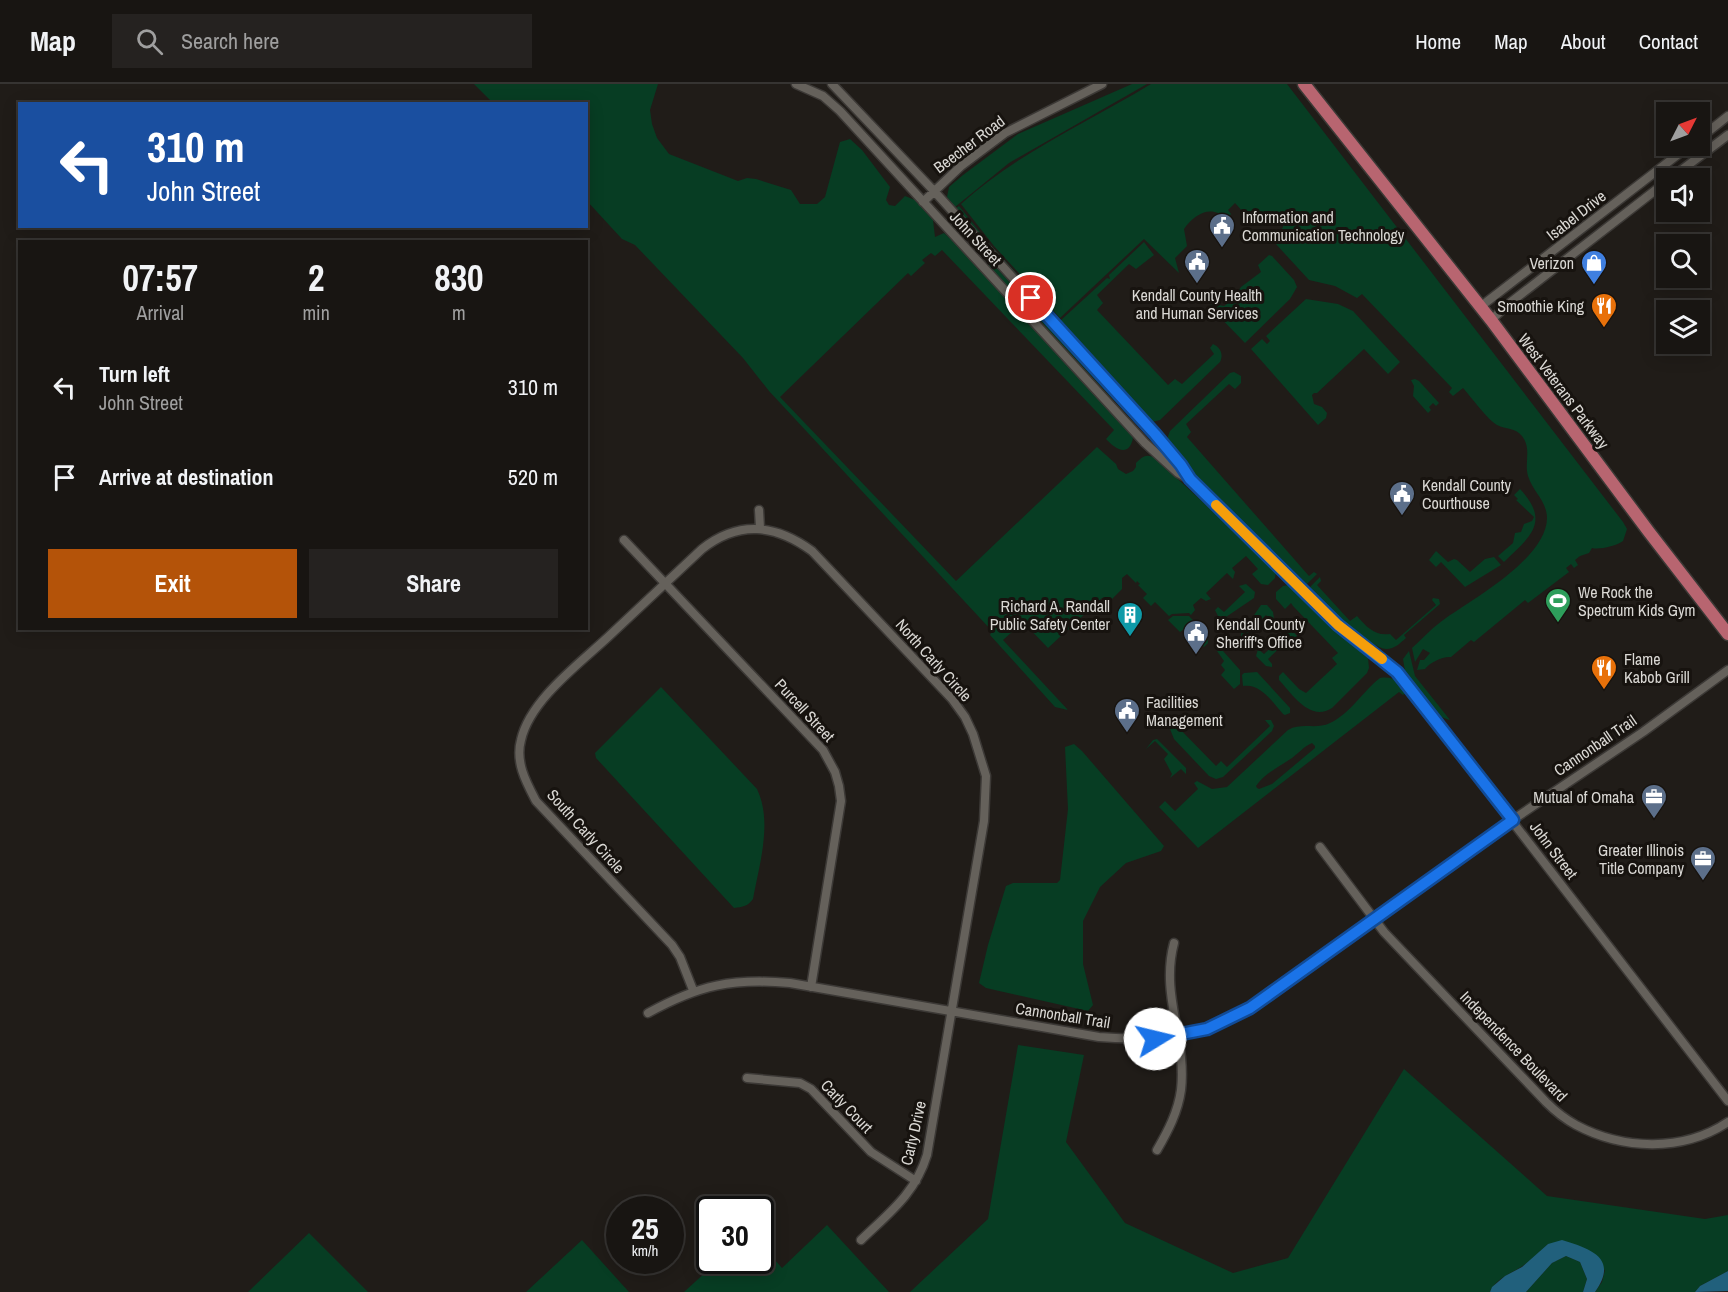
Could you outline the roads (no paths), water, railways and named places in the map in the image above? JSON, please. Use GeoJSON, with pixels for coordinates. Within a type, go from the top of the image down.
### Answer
{"type":"FeatureCollection","features":[{"type":"Feature","properties":{"kind":"main road","name":"West Veterans Parkway"},"geometry":{"type":"LineString","coordinates":[[1305,84],[1491,320],[1644,526],[1728,634]]}},
{"type":"Feature","properties":{"kind":"street"},"geometry":{"type":"LineString","coordinates":[[800,86],[811,87],[816,84]]}},
{"type":"Feature","properties":{"kind":"street","name":"John Street"},"geometry":{"type":"LineString","coordinates":[[832,84],[934,191],[1155,434],[1190,479],[1338,625],[1397,672],[1728,1101]]}},
{"type":"Feature","properties":{"kind":"street","name":"Beecher Road"},"geometry":{"type":"LineString","coordinates":[[923,202],[961,166],[1005,132],[1102,84]]}},
{"type":"Feature","properties":{"kind":"street","name":"John Street"},"geometry":{"type":"LineString","coordinates":[[800,86],[823,96],[844,115],[1145,443],[1178,473],[1190,479]]}},
{"type":"Feature","properties":{"kind":"street"},"geometry":{"type":"LineString","coordinates":[[844,115],[853,107]]}},
{"type":"Feature","properties":{"kind":"street"},"geometry":{"type":"LineString","coordinates":[[1710,130],[1728,116]]}},
{"type":"Feature","properties":{"kind":"street"},"geometry":{"type":"LineString","coordinates":[[1684,168],[1728,135]]}},
{"type":"Feature","properties":{"kind":"street","name":"Isabel Drive"},"geometry":{"type":"LineString","coordinates":[[1480,307],[1676,156]]}},
{"type":"Feature","properties":{"kind":"street","name":"Isabel Drive"},"geometry":{"type":"LineString","coordinates":[[1491,320],[1656,190]]}},
{"type":"Feature","properties":{"kind":"street"},"geometry":{"type":"LineString","coordinates":[[759,510],[760,528]]}},
{"type":"Feature","properties":{"kind":"street","name":"North Carly Circle"},"geometry":{"type":"LineString","coordinates":[[665,583],[711,542],[740,530],[760,528],[787,535],[812,551],[952,699],[973,734],[986,776],[984,821],[951,1011]]}},
{"type":"Feature","properties":{"kind":"street","name":"Purcell Street"},"geometry":{"type":"LineString","coordinates":[[624,540],[823,750],[836,773],[840,794],[840,817],[811,987]]}},
{"type":"Feature","properties":{"kind":"street","name":"South Carly Circle"},"geometry":{"type":"LineString","coordinates":[[665,583],[548,694],[526,725],[521,739],[519,761],[536,801],[672,945],[680,957],[693,990]]}},
{"type":"Feature","properties":{"kind":"street","name":"Cannonball Trail"},"geometry":{"type":"LineString","coordinates":[[648,1013],[693,990],[764,980],[1100,1037],[1138,1040],[1178,1036],[1207,1029],[1241,1014],[1728,670]]}},
{"type":"Feature","properties":{"kind":"street","name":"Independence Boulevard"},"geometry":{"type":"LineString","coordinates":[[1320,847],[1373,920],[1546,1102],[1575,1125],[1615,1141],[1650,1144],[1694,1139],[1713,1132],[1728,1122]]}},
{"type":"Feature","properties":{"kind":"street"},"geometry":{"type":"LineString","coordinates":[[1156,1150],[1170,1128],[1180,1095],[1182,1075],[1169,979],[1169,961],[1174,943]]}},
{"type":"Feature","properties":{"kind":"street","name":"Carly Drive"},"geometry":{"type":"LineString","coordinates":[[861,1240],[903,1200],[916,1181],[927,1155],[951,1011]]}},
{"type":"Feature","properties":{"kind":"street","name":"Carly Court"},"geometry":{"type":"LineString","coordinates":[[747,1078],[800,1083],[811,1089],[861,1143],[916,1181]]}},
{"type":"Feature","properties":{"kind":"water"},"geometry":{"type":"Polygon","coordinates":[[[1562,1240],[1592,1251],[1603,1263],[1602,1280],[1595,1292],[1583,1292],[1587,1279],[1580,1262],[1566,1256],[1552,1263],[1526,1292],[1490,1292],[1492,1287],[1505,1276],[1522,1267],[1548,1244],[1562,1240]]]}},
{"type":"Feature","properties":{"kind":"water"},"geometry":{"type":"Polygon","coordinates":[[[1728,1271],[1728,1291],[1695,1292],[1700,1286],[1728,1271]]]}},
{"type":"Feature","properties":{"kind":"place","name":"Information and Communication Technology"},"geometry":{"type":"Point","coordinates":[1222,249]}},
{"type":"Feature","properties":{"kind":"place","name":"Kendall County Health and Human Services"},"geometry":{"type":"Point","coordinates":[1197,285]}},
{"type":"Feature","properties":{"kind":"place","name":"Verizon"},"geometry":{"type":"Point","coordinates":[1594,286]}},
{"type":"Feature","properties":{"kind":"place","name":"Smoothie King"},"geometry":{"type":"Point","coordinates":[1604,329]}},
{"type":"Feature","properties":{"kind":"place","name":"Kendall County Courthouse"},"geometry":{"type":"Point","coordinates":[1402,517]}},
{"type":"Feature","properties":{"kind":"place","name":"We Rock the Spectrum Kids Gym"},"geometry":{"type":"Point","coordinates":[1558,624]}},
{"type":"Feature","properties":{"kind":"place","name":"Richard A. Randall Public Safety Center"},"geometry":{"type":"Point","coordinates":[1130,638]}},
{"type":"Feature","properties":{"kind":"place","name":"Kendall County Sheriff's Office"},"geometry":{"type":"Point","coordinates":[1196,656]}},
{"type":"Feature","properties":{"kind":"place","name":"Flame Kabob Grill"},"geometry":{"type":"Point","coordinates":[1604,691]}},
{"type":"Feature","properties":{"kind":"place","name":"Facilities Management"},"geometry":{"type":"Point","coordinates":[1127,734]}},
{"type":"Feature","properties":{"kind":"place","name":"Mutual of Omaha"},"geometry":{"type":"Point","coordinates":[1654,820]}},
{"type":"Feature","properties":{"kind":"place","name":"Greater Illinois Title Company"},"geometry":{"type":"Point","coordinates":[1703,882]}}]}
